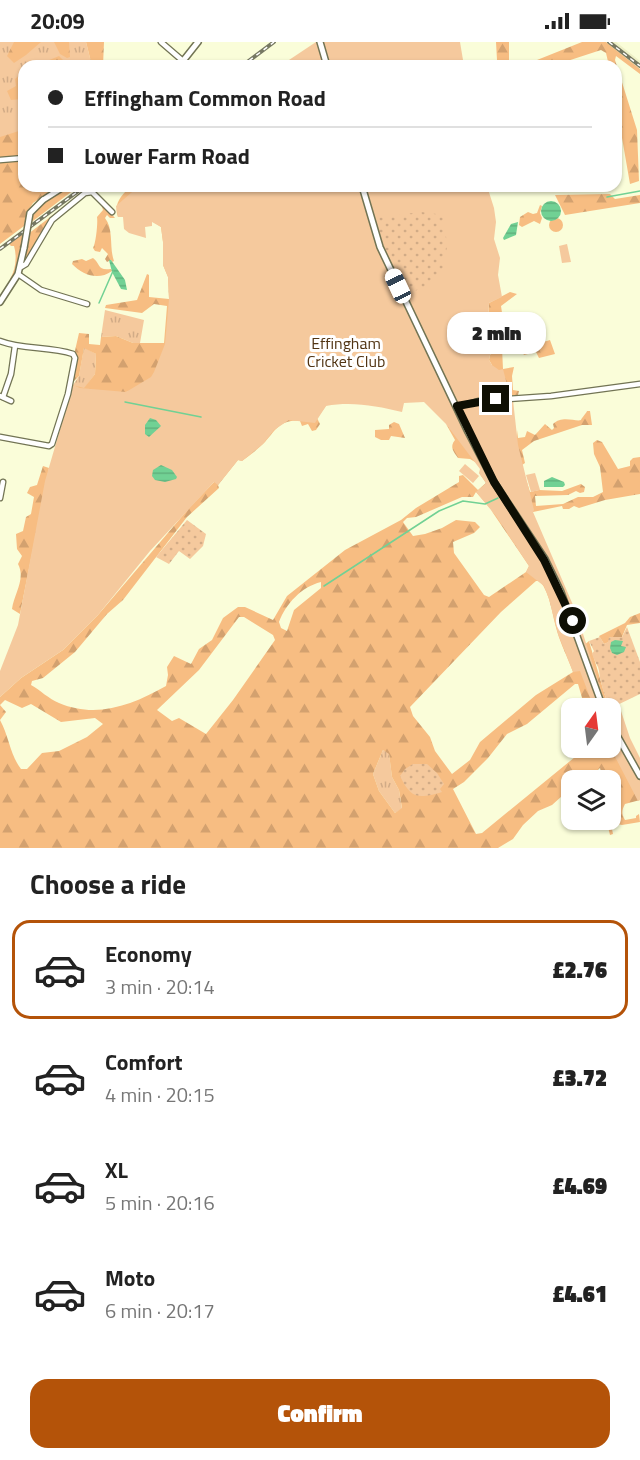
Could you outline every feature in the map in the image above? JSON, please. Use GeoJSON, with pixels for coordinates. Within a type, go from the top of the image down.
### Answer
{"type":"FeatureCollection","features":[{"type":"Feature","properties":{"kind":"street"},"geometry":{"type":"LineString","coordinates":[[160,42],[182,60]]}},
{"type":"Feature","properties":{"kind":"street"},"geometry":{"type":"LineString","coordinates":[[184,60],[198,42]]}},
{"type":"Feature","properties":{"kind":"street"},"geometry":{"type":"LineString","coordinates":[[320,42],[325,60]]}},
{"type":"Feature","properties":{"kind":"street"},"geometry":{"type":"LineString","coordinates":[[0,160],[18,158]]}},
{"type":"Feature","properties":{"kind":"street"},"geometry":{"type":"LineString","coordinates":[[0,302],[21,267],[30,213],[56,192]]}},
{"type":"Feature","properties":{"kind":"street"},"geometry":{"type":"LineString","coordinates":[[364,192],[380,248],[494,482],[541,554],[561,592],[599,698]]}},
{"type":"Feature","properties":{"kind":"street"},"geometry":{"type":"LineString","coordinates":[[21,267],[26,264],[52,220],[85,193],[94,193],[112,212]]}},
{"type":"Feature","properties":{"kind":"street"},"geometry":{"type":"LineString","coordinates":[[18,274],[41,290],[87,304]]}},
{"type":"Feature","properties":{"kind":"street"},"geometry":{"type":"LineString","coordinates":[[0,341],[15,346],[65,352],[73,354],[75,358],[68,394],[52,444],[49,446],[0,437]]}},
{"type":"Feature","properties":{"kind":"street"},"geometry":{"type":"LineString","coordinates":[[11,401],[1,396],[8,387],[15,346]]}},
{"type":"Feature","properties":{"kind":"street"},"geometry":{"type":"LineString","coordinates":[[457,406],[478,401],[551,396],[640,384]]}},
{"type":"Feature","properties":{"kind":"street"},"geometry":{"type":"LineString","coordinates":[[0,498],[3,482]]}},
{"type":"Feature","properties":{"kind":"street"},"geometry":{"type":"LineString","coordinates":[[621,742],[640,776]]}},
{"type":"Feature","properties":{"kind":"shaded area"},"geometry":{"type":"Polygon","coordinates":[[[606,42],[616,42],[640,61],[640,69],[606,42]]]}},
{"type":"Feature","properties":{"kind":"shaded area"},"geometry":{"type":"Polygon","coordinates":[[[551,201],[558,204],[561,211],[558,218],[551,221],[544,218],[541,211],[544,204],[551,201]]]}},
{"type":"Feature","properties":{"kind":"shaded area"},"geometry":{"type":"Polygon","coordinates":[[[518,222],[516,235],[504,240],[511,224],[518,222]]]}},
{"type":"Feature","properties":{"kind":"shaded area"},"geometry":{"type":"Polygon","coordinates":[[[109,260],[125,280],[127,290],[121,289],[112,272],[109,260]]]}},
{"type":"Feature","properties":{"kind":"shaded area"},"geometry":{"type":"Polygon","coordinates":[[[150,418],[156,420],[161,426],[149,437],[145,434],[145,425],[150,418]]]}},
{"type":"Feature","properties":{"kind":"shaded area"},"geometry":{"type":"Polygon","coordinates":[[[161,465],[172,470],[176,479],[165,482],[155,480],[152,476],[153,470],[161,465]]]}},
{"type":"Feature","properties":{"kind":"shaded area"},"geometry":{"type":"Polygon","coordinates":[[[552,477],[564,482],[565,485],[563,487],[544,487],[544,481],[552,477]]]}},
{"type":"Feature","properties":{"kind":"shaded area"},"geometry":{"type":"Polygon","coordinates":[[[623,641],[621,646],[626,647],[624,652],[617,655],[612,653],[610,648],[611,642],[623,641]]]}},
{"type":"Feature","properties":{"kind":"green space"},"geometry":{"type":"Polygon","coordinates":[[[0,42],[86,42],[90,60],[18,60],[18,158],[0,159],[0,42]]]}},
{"type":"Feature","properties":{"kind":"green space"},"geometry":{"type":"Polygon","coordinates":[[[14,42],[41,42],[14,63],[7,56],[14,42]]]}},
{"type":"Feature","properties":{"kind":"green space"},"geometry":{"type":"Polygon","coordinates":[[[54,42],[69,42],[70,57],[67,58],[60,54],[54,42]]]}},
{"type":"Feature","properties":{"kind":"green space"},"geometry":{"type":"Polygon","coordinates":[[[86,42],[104,42],[103,60],[90,60],[86,42]]]}},
{"type":"Feature","properties":{"kind":"green space"},"geometry":{"type":"Polygon","coordinates":[[[316,42],[460,42],[463,60],[289,60],[316,42]]]}},
{"type":"Feature","properties":{"kind":"green space"},"geometry":{"type":"Polygon","coordinates":[[[496,42],[509,42],[509,60],[497,60],[496,42]]]}},
{"type":"Feature","properties":{"kind":"green space"},"geometry":{"type":"Polygon","coordinates":[[[582,42],[606,42],[640,69],[640,74],[616,56],[615,60],[608,60],[606,53],[601,50],[570,60],[537,60],[582,42]]]}},
{"type":"Feature","properties":{"kind":"green space"},"geometry":{"type":"Polygon","coordinates":[[[59,56],[63,60],[49,60],[59,56]]]}},
{"type":"Feature","properties":{"kind":"green space"},"geometry":{"type":"Polygon","coordinates":[[[18,76],[18,99],[11,100],[7,91],[16,86],[15,79],[18,76]]]}},
{"type":"Feature","properties":{"kind":"green space"},"geometry":{"type":"Polygon","coordinates":[[[622,82],[637,130],[639,181],[630,184],[622,138],[622,82]]]}},
{"type":"Feature","properties":{"kind":"green space"},"geometry":{"type":"Polygon","coordinates":[[[18,131],[18,192],[49,192],[33,203],[24,226],[0,244],[0,137],[18,131]]]}},
{"type":"Feature","properties":{"kind":"green space"},"geometry":{"type":"Polygon","coordinates":[[[59,192],[71,192],[29,224],[37,206],[59,192]]]}},
{"type":"Feature","properties":{"kind":"green space"},"geometry":{"type":"Polygon","coordinates":[[[83,192],[87,192],[54,217],[23,263],[28,234],[83,192]]]}},
{"type":"Feature","properties":{"kind":"green space"},"geometry":{"type":"Polygon","coordinates":[[[126,192],[160,192],[223,363],[66,410],[73,385],[84,388],[95,374],[96,354],[84,348],[79,376],[74,381],[69,377],[79,333],[89,334],[89,344],[100,345],[101,337],[116,336],[133,343],[164,343],[167,306],[154,304],[142,313],[105,308],[106,305],[137,300],[147,274],[149,275],[149,297],[169,299],[168,277],[163,265],[161,227],[152,221],[151,214],[118,217],[117,208],[126,192]]]}},
{"type":"Feature","properties":{"kind":"green space","name":"Effingham Cricket Club"},"geometry":{"type":"Polygon","coordinates":[[[132,192],[489,192],[496,222],[494,239],[500,258],[498,275],[502,297],[489,303],[488,330],[495,350],[489,360],[499,370],[503,369],[513,400],[518,445],[533,512],[576,612],[604,698],[590,698],[580,671],[573,672],[558,634],[544,586],[526,572],[529,566],[496,516],[476,492],[486,483],[479,473],[480,469],[446,424],[424,402],[404,403],[402,412],[355,404],[326,406],[315,423],[289,420],[274,430],[263,444],[242,461],[238,460],[218,485],[214,482],[150,551],[98,615],[63,650],[21,678],[0,697],[0,671],[18,625],[45,481],[73,385],[80,388],[126,392],[151,377],[165,344],[169,299],[168,277],[163,265],[161,227],[152,222],[152,226],[145,227],[146,238],[129,233],[124,229],[123,217],[118,217],[116,206],[132,192]]]}},
{"type":"Feature","properties":{"kind":"green space"},"geometry":{"type":"Polygon","coordinates":[[[610,194],[615,199],[640,195],[640,203],[565,215],[555,195],[610,194]]]}},
{"type":"Feature","properties":{"kind":"green space"},"geometry":{"type":"Polygon","coordinates":[[[100,201],[115,218],[107,215],[105,218],[110,233],[114,261],[112,262],[111,260],[107,262],[105,259],[108,254],[102,248],[100,252],[93,248],[97,217],[103,210],[100,201]]]}},
{"type":"Feature","properties":{"kind":"green space"},"geometry":{"type":"Polygon","coordinates":[[[540,205],[542,206],[540,213],[542,218],[540,224],[534,221],[522,227],[519,225],[520,217],[528,212],[537,213],[540,205]]]}},
{"type":"Feature","properties":{"kind":"green space"},"geometry":{"type":"Polygon","coordinates":[[[421,212],[444,215],[447,247],[443,272],[437,281],[406,295],[384,248],[375,218],[421,212]]]}},
{"type":"Feature","properties":{"kind":"green space"},"geometry":{"type":"Polygon","coordinates":[[[553,218],[559,218],[563,225],[559,232],[553,232],[549,228],[549,222],[553,218]]]}},
{"type":"Feature","properties":{"kind":"green space"},"geometry":{"type":"Polygon","coordinates":[[[23,234],[19,267],[12,280],[10,279],[15,267],[15,254],[14,246],[9,244],[23,234]]]}},
{"type":"Feature","properties":{"kind":"green space"},"geometry":{"type":"Polygon","coordinates":[[[567,244],[571,262],[562,263],[559,246],[567,244]]]}},
{"type":"Feature","properties":{"kind":"green space"},"geometry":{"type":"Polygon","coordinates":[[[93,258],[101,268],[112,271],[96,276],[81,271],[72,264],[73,261],[82,259],[86,261],[93,258]]]}},
{"type":"Feature","properties":{"kind":"green space"},"geometry":{"type":"Polygon","coordinates":[[[510,292],[517,294],[501,306],[506,339],[502,348],[503,369],[514,367],[513,390],[519,391],[518,395],[484,399],[492,365],[489,360],[490,355],[495,350],[488,330],[489,303],[510,292]]]}},
{"type":"Feature","properties":{"kind":"green space"},"geometry":{"type":"Polygon","coordinates":[[[105,310],[144,320],[140,343],[133,343],[116,336],[101,337],[105,310]]]}},
{"type":"Feature","properties":{"kind":"green space"},"geometry":{"type":"Polygon","coordinates":[[[550,340],[555,354],[539,358],[536,352],[524,355],[520,349],[550,340]]]}},
{"type":"Feature","properties":{"kind":"green space"},"geometry":{"type":"Polygon","coordinates":[[[84,347],[96,354],[95,374],[84,389],[73,385],[79,376],[84,347]]]}},
{"type":"Feature","properties":{"kind":"green space"},"geometry":{"type":"Polygon","coordinates":[[[326,406],[317,418],[320,424],[316,430],[312,431],[308,424],[302,426],[300,421],[283,423],[254,452],[242,461],[238,460],[218,485],[219,488],[187,517],[123,600],[107,614],[75,652],[43,678],[32,681],[31,685],[59,703],[87,710],[114,708],[153,693],[166,686],[167,667],[174,656],[191,664],[199,649],[212,640],[223,618],[238,607],[245,607],[273,620],[287,596],[345,550],[401,520],[416,508],[459,482],[459,476],[463,475],[478,490],[486,483],[479,473],[490,479],[490,508],[476,492],[473,497],[462,497],[416,517],[407,518],[403,522],[413,536],[442,528],[456,520],[475,522],[480,527],[474,533],[453,542],[454,553],[484,595],[489,597],[526,572],[529,566],[491,510],[537,551],[597,698],[582,698],[578,684],[575,684],[527,724],[507,734],[488,758],[464,782],[453,789],[476,834],[482,833],[574,758],[616,758],[640,800],[625,804],[622,812],[624,818],[625,820],[636,818],[639,814],[640,822],[621,825],[621,770],[600,770],[600,768],[598,770],[561,770],[561,797],[552,805],[538,811],[523,825],[513,839],[498,848],[0,848],[0,720],[14,758],[21,769],[27,769],[42,753],[59,751],[87,737],[103,724],[95,718],[61,722],[31,704],[22,708],[5,700],[0,705],[0,697],[21,678],[63,650],[98,615],[190,507],[268,426],[326,406]],[[536,581],[501,612],[410,707],[413,716],[430,737],[435,751],[452,774],[470,760],[480,742],[536,695],[573,672],[559,636],[549,599],[540,581],[536,581]],[[321,582],[301,592],[290,603],[279,622],[281,628],[287,631],[294,610],[321,588],[321,582]],[[239,617],[199,670],[157,710],[172,721],[179,718],[206,734],[275,640],[273,635],[244,617],[239,617]],[[383,750],[373,774],[379,791],[395,813],[402,808],[399,790],[392,777],[389,754],[383,750]]]}},
{"type":"Feature","properties":{"kind":"green space"},"geometry":{"type":"Polygon","coordinates":[[[587,411],[590,411],[592,425],[582,425],[534,441],[522,450],[525,463],[515,464],[517,430],[518,438],[525,437],[527,431],[535,435],[545,424],[552,430],[553,424],[557,421],[581,420],[587,411]]]}},
{"type":"Feature","properties":{"kind":"green space"},"geometry":{"type":"Polygon","coordinates":[[[394,422],[399,424],[405,438],[391,436],[389,440],[381,440],[375,437],[375,430],[389,429],[389,425],[394,422]]]}},
{"type":"Feature","properties":{"kind":"green space"},"geometry":{"type":"Polygon","coordinates":[[[446,424],[476,452],[475,462],[458,458],[452,447],[455,440],[446,424]]]}},
{"type":"Feature","properties":{"kind":"green space"},"geometry":{"type":"Polygon","coordinates":[[[597,440],[602,442],[618,469],[630,466],[633,458],[640,457],[640,494],[605,500],[579,508],[574,506],[563,509],[562,506],[533,512],[526,479],[530,492],[562,491],[581,484],[585,487],[584,492],[580,493],[576,491],[568,495],[535,496],[536,506],[563,504],[578,497],[593,497],[603,492],[600,467],[594,454],[593,443],[597,440]]]}},
{"type":"Feature","properties":{"kind":"green space"},"geometry":{"type":"Polygon","coordinates":[[[465,464],[479,476],[473,483],[459,471],[465,464]]]}},
{"type":"Feature","properties":{"kind":"green space"},"geometry":{"type":"Polygon","coordinates":[[[43,466],[49,468],[20,614],[12,609],[21,575],[18,564],[22,556],[17,549],[16,534],[23,531],[26,517],[31,514],[34,497],[27,493],[30,487],[37,485],[43,466]]]}},
{"type":"Feature","properties":{"kind":"green space"},"geometry":{"type":"Polygon","coordinates":[[[535,473],[540,490],[531,492],[526,475],[535,473]]]}},
{"type":"Feature","properties":{"kind":"green space"},"geometry":{"type":"Polygon","coordinates":[[[187,520],[206,534],[203,546],[190,559],[179,551],[169,564],[156,557],[187,520]]]}},
{"type":"Feature","properties":{"kind":"green space"},"geometry":{"type":"Polygon","coordinates":[[[640,613],[640,623],[627,625],[622,637],[604,644],[599,636],[640,613]]]}},
{"type":"Feature","properties":{"kind":"green space"},"geometry":{"type":"Polygon","coordinates":[[[627,627],[640,662],[640,694],[621,703],[621,698],[606,698],[599,669],[592,654],[594,651],[589,641],[600,637],[604,644],[608,642],[609,637],[622,637],[627,627]]]}},
{"type":"Feature","properties":{"kind":"green space"},"geometry":{"type":"Polygon","coordinates":[[[589,641],[606,698],[601,698],[583,646],[589,641]]]}},
{"type":"Feature","properties":{"kind":"green space"},"geometry":{"type":"Polygon","coordinates":[[[0,705],[6,712],[0,720],[0,705]]]}},
{"type":"Feature","properties":{"kind":"green space"},"geometry":{"type":"Polygon","coordinates":[[[621,711],[640,758],[640,800],[638,801],[616,758],[621,758],[621,711]]]}},
{"type":"Feature","properties":{"kind":"green space"},"geometry":{"type":"Polygon","coordinates":[[[383,750],[389,753],[392,777],[399,790],[402,809],[395,813],[379,791],[373,774],[383,750]]]}},
{"type":"Feature","properties":{"kind":"green space"},"geometry":{"type":"Polygon","coordinates":[[[413,764],[427,764],[437,773],[444,784],[440,789],[442,792],[427,796],[412,793],[400,776],[413,764]]]}},
{"type":"Feature","properties":{"kind":"waterway"},"geometry":{"type":"LineString","coordinates":[[607,197],[640,191]]}},
{"type":"Feature","properties":{"kind":"waterway"},"geometry":{"type":"LineString","coordinates":[[99,303],[113,271]]}},
{"type":"Feature","properties":{"kind":"waterway"},"geometry":{"type":"LineString","coordinates":[[125,402],[201,417]]}},
{"type":"Feature","properties":{"kind":"waterway"},"geometry":{"type":"LineString","coordinates":[[324,586],[439,511],[463,501],[485,504],[498,498]]}},
{"type":"Feature","properties":{"kind":"railway"},"geometry":{"type":"LineString","coordinates":[[250,60],[274,42]]}},
{"type":"Feature","properties":{"kind":"railway"},"geometry":{"type":"LineString","coordinates":[[609,42],[640,66]]}},
{"type":"Feature","properties":{"kind":"railway"},"geometry":{"type":"LineString","coordinates":[[0,249],[77,192]]}},
{"type":"Feature","properties":{"kind":"route"},"geometry":{"type":"LineString","coordinates":[[496,399],[457,406],[485,466],[504,499],[536,545],[561,592],[573,621]]}}]}
